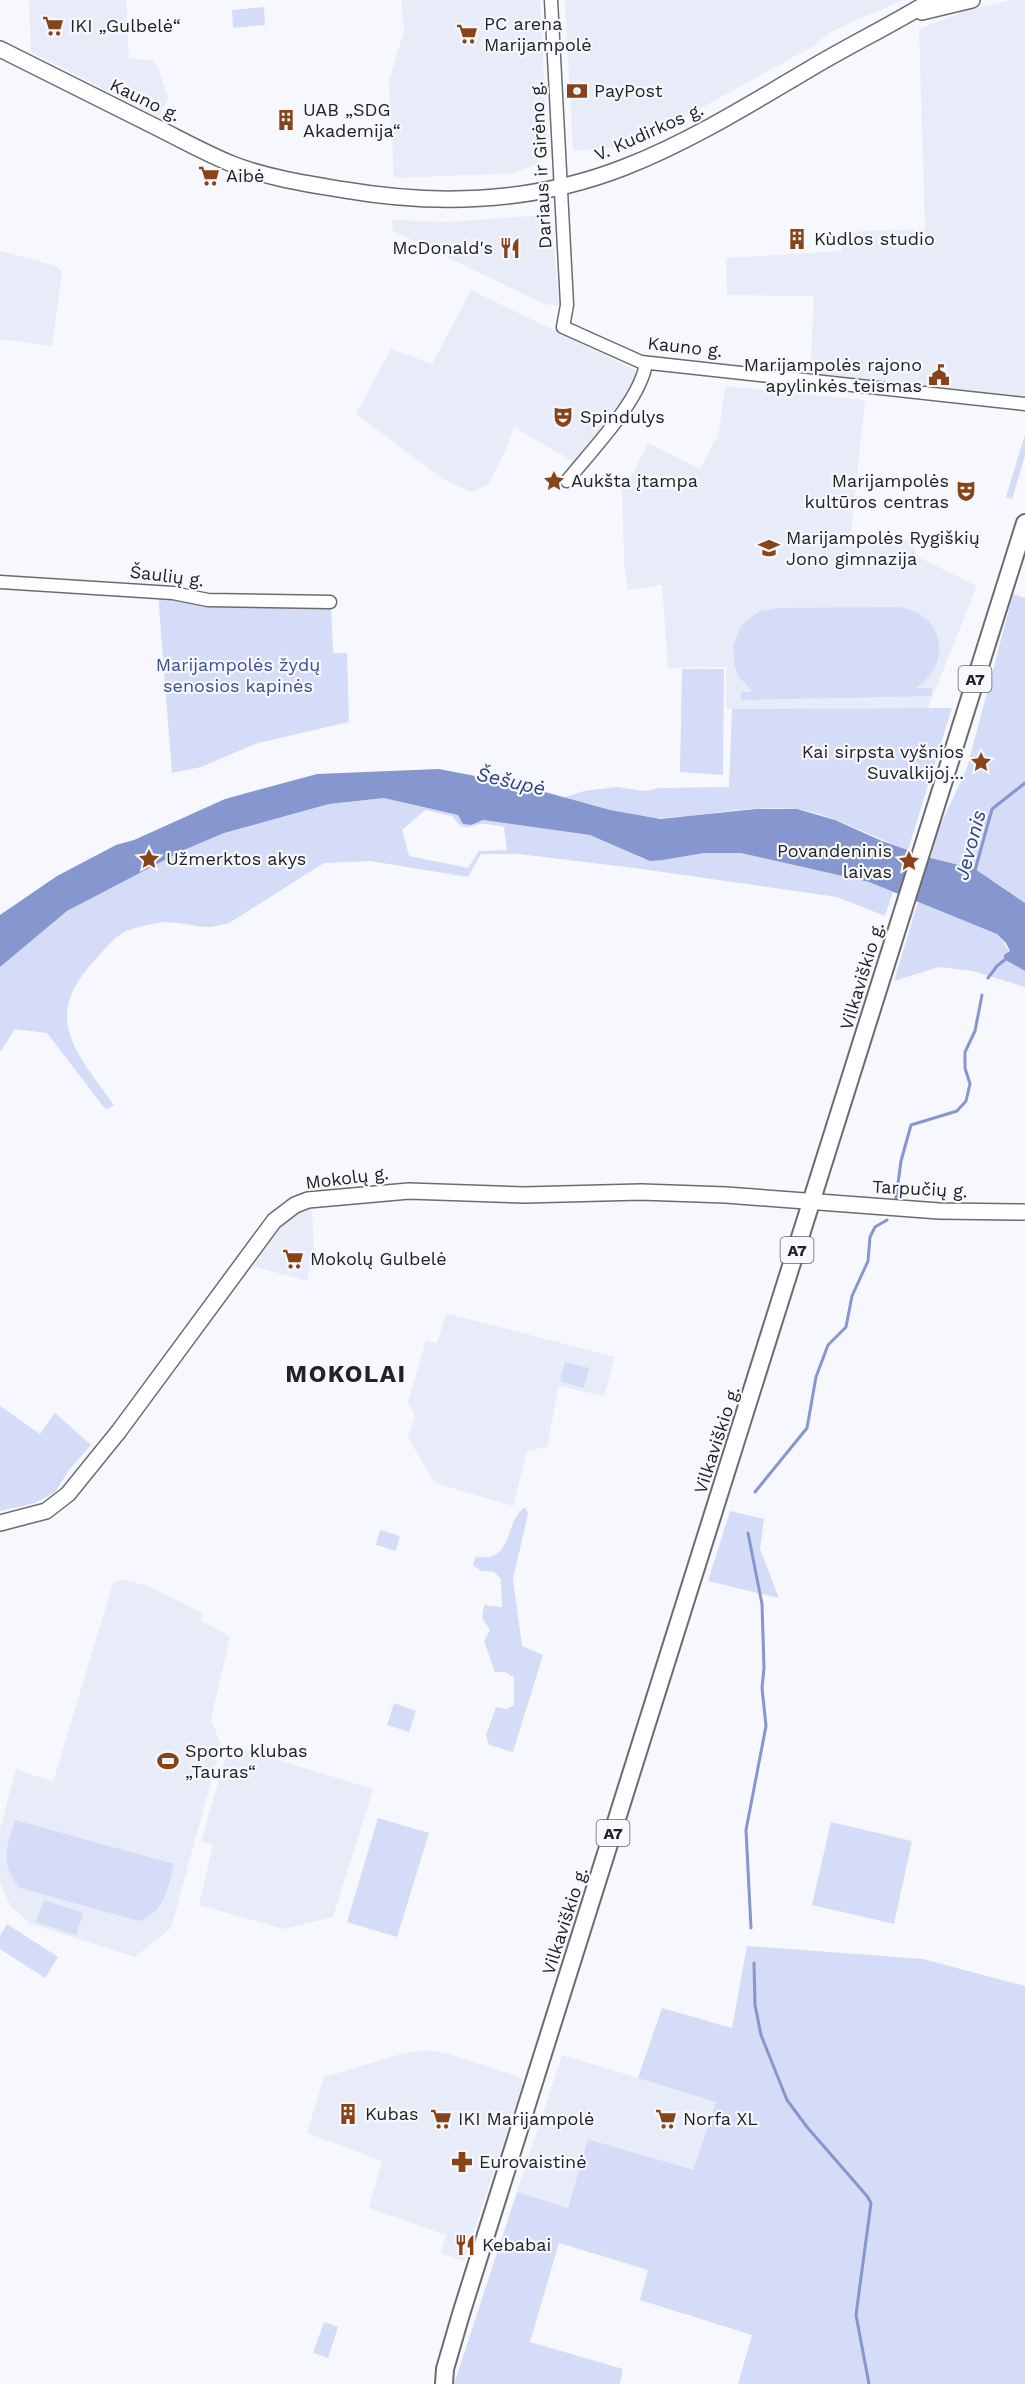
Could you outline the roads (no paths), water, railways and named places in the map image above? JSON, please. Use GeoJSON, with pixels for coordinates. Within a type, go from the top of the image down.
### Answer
{"type":"FeatureCollection","features":[{"type":"Feature","properties":{"kind":"highway","name":"Vilkaviškio g."},"geometry":{"type":"LineString","coordinates":[[435,2384],[444,2376],[1025,523]]}},
{"type":"Feature","properties":{"kind":"main road","name":"V. Kudirkos g."},"geometry":{"type":"LineString","coordinates":[[276,177],[358,192],[426,200],[511,196],[560,186],[627,166],[702,131],[932,0]]}},
{"type":"Feature","properties":{"kind":"main road","name":"V. Kudirkos g."},"geometry":{"type":"LineString","coordinates":[[907,15],[972,0]]}},
{"type":"Feature","properties":{"kind":"main road","name":"Kauno g."},"geometry":{"type":"LineString","coordinates":[[0,49],[219,158],[240,167],[276,177]]}},
{"type":"Feature","properties":{"kind":"main road","name":"Mokolų g."},"geometry":{"type":"LineString","coordinates":[[0,1523],[46,1511],[68,1494],[123,1426],[265,1231],[283,1212],[308,1200],[369,1193],[441,1191],[524,1195],[652,1192],[812,1202]]}},
{"type":"Feature","properties":{"kind":"main road","name":"Tarpučių g."},"geometry":{"type":"LineString","coordinates":[[812,1202],[939,1210],[1025,1212]]}},
{"type":"Feature","properties":{"kind":"street","name":"Dariaus ir Girėno g."},"geometry":{"type":"LineString","coordinates":[[551,0],[567,310],[562,327]]}},
{"type":"Feature","properties":{"kind":"street","name":"Kauno g."},"geometry":{"type":"LineString","coordinates":[[562,327],[632,360],[646,363],[1025,404]]}},
{"type":"Feature","properties":{"kind":"street"},"geometry":{"type":"LineString","coordinates":[[567,481],[622,411],[641,380],[646,363]]}},
{"type":"Feature","properties":{"kind":"street","name":"Šaulių g."},"geometry":{"type":"LineString","coordinates":[[0,582],[173,593],[207,600],[330,602]]}},
{"type":"Feature","properties":{"kind":"water"},"geometry":{"type":"Polygon","coordinates":[[[439,769],[516,784],[610,810],[660,819],[756,809],[797,809],[835,820],[882,841],[931,858],[975,869],[1025,903],[1025,971],[1004,959],[1004,955],[1010,951],[997,934],[869,882],[741,853],[704,853],[650,861],[590,835],[483,820],[471,825],[463,824],[458,815],[384,798],[329,804],[224,833],[184,850],[67,911],[0,967],[0,915],[57,876],[116,845],[134,840],[225,799],[317,774],[439,769]]]}},
{"type":"Feature","properties":{"kind":"waterway","name":"Jevonis"},"geometry":{"type":"LineString","coordinates":[[974,874],[992,809],[1025,783]]}},
{"type":"Feature","properties":{"kind":"waterway"},"geometry":{"type":"LineString","coordinates":[[988,978],[1007,958]]}},
{"type":"Feature","properties":{"kind":"waterway"},"geometry":{"type":"LineString","coordinates":[[896,1198],[901,1161],[911,1125],[957,1111],[966,1101],[970,1084],[965,1068],[965,1052],[975,1031],[982,995]]}},
{"type":"Feature","properties":{"kind":"waterway"},"geometry":{"type":"LineString","coordinates":[[755,1492],[807,1428],[816,1377],[828,1345],[846,1327],[852,1296],[868,1261],[870,1237],[875,1227],[887,1220]]}},
{"type":"Feature","properties":{"kind":"waterway"},"geometry":{"type":"LineString","coordinates":[[748,1533],[762,1604],[764,1668],[762,1688],[766,1726],[746,1830],[751,1928]]}},
{"type":"Feature","properties":{"kind":"waterway"},"geometry":{"type":"LineString","coordinates":[[754,1963],[755,2005],[761,2035],[787,2100],[871,2203],[856,2315],[869,2384]]}},
{"type":"Feature","properties":{"kind":"place","name":"IKI „Gulbelė“"},"geometry":{"type":"Point","coordinates":[53,26]}},
{"type":"Feature","properties":{"kind":"place","name":"PC arena Marijampolė"},"geometry":{"type":"Point","coordinates":[467,34]}},
{"type":"Feature","properties":{"kind":"place","name":"PayPost"},"geometry":{"type":"Point","coordinates":[577,91]}},
{"type":"Feature","properties":{"kind":"place","name":"UAB „SDG Akademija“"},"geometry":{"type":"Point","coordinates":[286,120]}},
{"type":"Feature","properties":{"kind":"place","name":"Aibė"},"geometry":{"type":"Point","coordinates":[209,176]}},
{"type":"Feature","properties":{"kind":"place","name":"Kùdlos studio"},"geometry":{"type":"Point","coordinates":[797,239]}},
{"type":"Feature","properties":{"kind":"place","name":"McDonald's"},"geometry":{"type":"Point","coordinates":[510,248]}},
{"type":"Feature","properties":{"kind":"place","name":"Marijampolės rajono apylinkės teismas"},"geometry":{"type":"Point","coordinates":[939,375]}},
{"type":"Feature","properties":{"kind":"place","name":"Spindulys"},"geometry":{"type":"Point","coordinates":[563,417]}},
{"type":"Feature","properties":{"kind":"place","name":"Aukšta įtampa"},"geometry":{"type":"Point","coordinates":[554,481]}},
{"type":"Feature","properties":{"kind":"place","name":"Marijampolės kultūros centras"},"geometry":{"type":"Point","coordinates":[966,491]}},
{"type":"Feature","properties":{"kind":"place","name":"Marijampolės Rygiškių Jono gimnazija"},"geometry":{"type":"Point","coordinates":[769,548]}},
{"type":"Feature","properties":{"kind":"place","name":"Kai sirpsta vyšnios Suvalkijoj..."},"geometry":{"type":"Point","coordinates":[981,762]}},
{"type":"Feature","properties":{"kind":"place","name":"Užmerktos akys"},"geometry":{"type":"Point","coordinates":[149,859]}},
{"type":"Feature","properties":{"kind":"place","name":"Povandeninis laivas"},"geometry":{"type":"Point","coordinates":[909,861]}},
{"type":"Feature","properties":{"kind":"place","name":"Mokolų Gulbelė"},"geometry":{"type":"Point","coordinates":[293,1259]}},
{"type":"Feature","properties":{"kind":"place","name":"Sporto klubas „Tauras“"},"geometry":{"type":"Point","coordinates":[168,1761]}},
{"type":"Feature","properties":{"kind":"place","name":"Kubas"},"geometry":{"type":"Point","coordinates":[348,2114]}},
{"type":"Feature","properties":{"kind":"place","name":"IKI Marijampolė"},"geometry":{"type":"Point","coordinates":[441,2119]}},
{"type":"Feature","properties":{"kind":"place","name":"Norfa XL"},"geometry":{"type":"Point","coordinates":[666,2119]}},
{"type":"Feature","properties":{"kind":"place","name":"Eurovaistinė"},"geometry":{"type":"Point","coordinates":[462,2162]}},
{"type":"Feature","properties":{"kind":"place","name":"Kebabai"},"geometry":{"type":"Point","coordinates":[465,2245]}},
{"type":"Feature","properties":{"kind":"district","name":"MOKOLAI"},"geometry":{"type":"Point","coordinates":[346,1374]}},
{"type":"Feature","properties":{"kind":"park label","name":"Marijampolės žydų senosios kapinės"},"geometry":{"type":"Point","coordinates":[238,675]}},
{"type":"Feature","properties":{"kind":"water label","name":"Šešupė"},"geometry":{"type":"Point","coordinates":[511,781]}}]}
